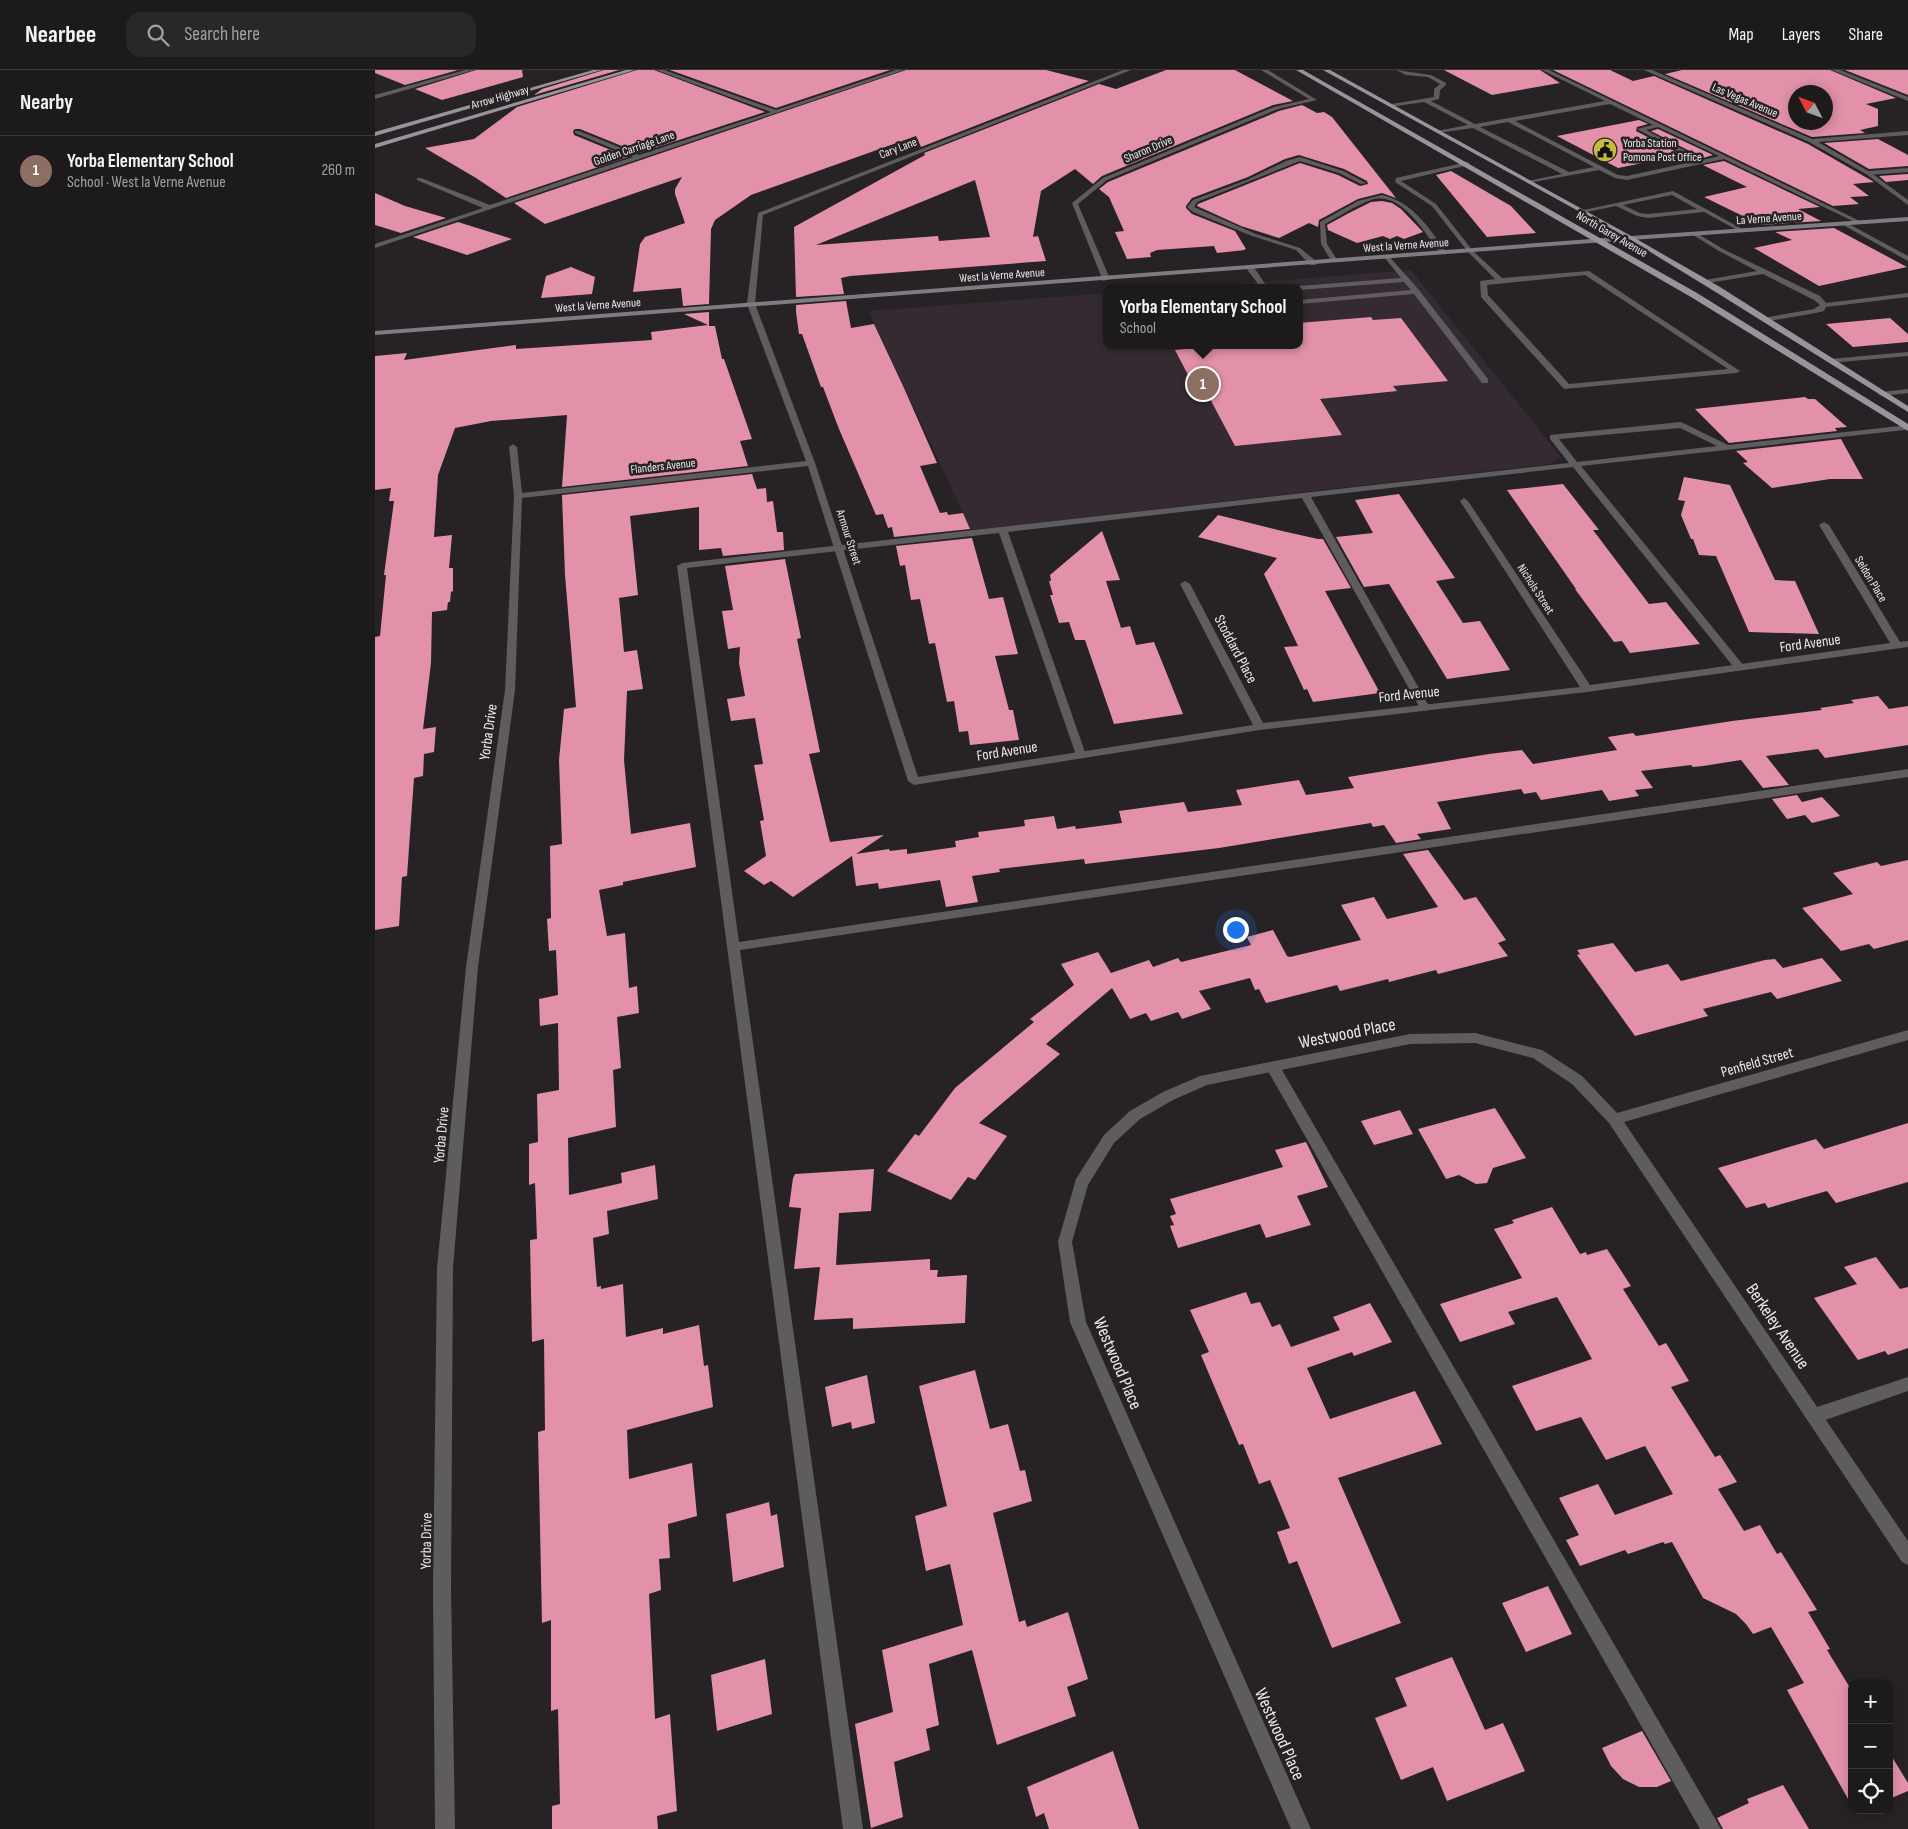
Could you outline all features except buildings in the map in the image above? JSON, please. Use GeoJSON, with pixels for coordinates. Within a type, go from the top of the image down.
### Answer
{"type":"FeatureCollection","features":[{"type":"Feature","properties":{"kind":"main road","name":"Arrow Highway"},"geometry":{"type":"LineString","coordinates":[[375,134],[599,70]]}},
{"type":"Feature","properties":{"kind":"main road","name":"Arrow Highway"},"geometry":{"type":"LineString","coordinates":[[375,146],[632,70]]}},
{"type":"Feature","properties":{"kind":"main road","name":"North Garey Avenue"},"geometry":{"type":"LineString","coordinates":[[1299,70],[1601,240],[1799,359],[1907,428]]}},
{"type":"Feature","properties":{"kind":"main road","name":"North Garey Avenue"},"geometry":{"type":"LineString","coordinates":[[1327,70],[1631,238],[1705,282],[1908,410]]}},
{"type":"Feature","properties":{"kind":"main road"},"geometry":{"type":"LineString","coordinates":[[1353,100],[1392,106]]}},
{"type":"Feature","properties":{"kind":"main road","name":"La Verne Avenue"},"geometry":{"type":"LineString","coordinates":[[1631,238],[1908,219]]}},
{"type":"Feature","properties":{"kind":"main road","name":"West la Verne Avenue"},"geometry":{"type":"LineString","coordinates":[[375,334],[1631,238]]}},
{"type":"Feature","properties":{"kind":"street"},"geometry":{"type":"LineString","coordinates":[[375,97],[471,70]]}},
{"type":"Feature","properties":{"kind":"street"},"geometry":{"type":"LineString","coordinates":[[659,70],[777,112]]}},
{"type":"Feature","properties":{"kind":"street","name":"Golden Carriage Lane"},"geometry":{"type":"LineString","coordinates":[[375,246],[901,70]]}},
{"type":"Feature","properties":{"kind":"street","name":"Cary Lane"},"geometry":{"type":"LineString","coordinates":[[751,304],[759,214],[1128,70]]}},
{"type":"Feature","properties":{"kind":"street","name":"Sharon Drive"},"geometry":{"type":"LineString","coordinates":[[1106,279],[1074,204],[1105,179],[1276,108],[1314,100],[1264,70]]}},
{"type":"Feature","properties":{"kind":"street"},"geometry":{"type":"LineString","coordinates":[[1392,106],[1437,98],[1437,89],[1444,84],[1429,76],[1405,73],[1399,70]]}},
{"type":"Feature","properties":{"kind":"street"},"geometry":{"type":"LineString","coordinates":[[1545,70],[1861,222]]}},
{"type":"Feature","properties":{"kind":"street","name":"Las Vegas Avenue"},"geometry":{"type":"LineString","coordinates":[[1647,70],[1811,141],[1868,173],[1908,203]]}},
{"type":"Feature","properties":{"kind":"street"},"geometry":{"type":"LineString","coordinates":[[1835,70],[1908,99]]}},
{"type":"Feature","properties":{"kind":"street"},"geometry":{"type":"LineString","coordinates":[[1425,100],[1568,174]]}},
{"type":"Feature","properties":{"kind":"street"},"geometry":{"type":"LineString","coordinates":[[1439,132],[1610,102]]}},
{"type":"Feature","properties":{"kind":"street"},"geometry":{"type":"LineString","coordinates":[[1509,120],[1600,168],[1617,176],[1627,178],[1725,157]]}},
{"type":"Feature","properties":{"kind":"street"},"geometry":{"type":"LineString","coordinates":[[1660,126],[1640,130],[1702,162]]}},
{"type":"Feature","properties":{"kind":"street"},"geometry":{"type":"LineString","coordinates":[[577,132],[640,158]]}},
{"type":"Feature","properties":{"kind":"street"},"geometry":{"type":"LineString","coordinates":[[1811,141],[1908,132]]}},
{"type":"Feature","properties":{"kind":"street"},"geometry":{"type":"LineString","coordinates":[[1313,263],[1298,249],[1254,235],[1195,211],[1190,207],[1195,202],[1300,159],[1341,172],[1363,183]]}},
{"type":"Feature","properties":{"kind":"street"},"geometry":{"type":"LineString","coordinates":[[1467,164],[1398,179],[1398,182],[1434,205],[1470,251],[1500,280],[1587,273],[1735,371],[1567,387],[1484,295],[1483,283],[1500,280]]}},
{"type":"Feature","properties":{"kind":"street"},"geometry":{"type":"LineString","coordinates":[[1530,182],[1600,168]]}},
{"type":"Feature","properties":{"kind":"street"},"geometry":{"type":"LineString","coordinates":[[1868,173],[1908,170]]}},
{"type":"Feature","properties":{"kind":"street"},"geometry":{"type":"LineString","coordinates":[[419,179],[491,208]]}},
{"type":"Feature","properties":{"kind":"street"},"geometry":{"type":"LineString","coordinates":[[1582,211],[1673,193],[1743,231]]}},
{"type":"Feature","properties":{"kind":"street"},"geometry":{"type":"LineString","coordinates":[[1335,262],[1324,244],[1322,223],[1364,201],[1381,196],[1396,202],[1410,211],[1443,253]]}},
{"type":"Feature","properties":{"kind":"street"},"geometry":{"type":"LineString","coordinates":[[1616,204],[1639,215],[1648,216],[1706,210]]}},
{"type":"Feature","properties":{"kind":"street"},"geometry":{"type":"LineString","coordinates":[[1845,224],[1908,259]]}},
{"type":"Feature","properties":{"kind":"street"},"geometry":{"type":"LineString","coordinates":[[1695,234],[1763,272],[1817,298],[1823,305]]}},
{"type":"Feature","properties":{"kind":"street"},"geometry":{"type":"LineString","coordinates":[[1389,257],[1485,381]]}},
{"type":"Feature","properties":{"kind":"street"},"geometry":{"type":"LineString","coordinates":[[1251,268],[1262,284]]}},
{"type":"Feature","properties":{"kind":"street"},"geometry":{"type":"LineString","coordinates":[[1705,282],[1763,272]]}},
{"type":"Feature","properties":{"kind":"street"},"geometry":{"type":"LineString","coordinates":[[1303,288],[1406,280]]}},
{"type":"Feature","properties":{"kind":"street"},"geometry":{"type":"LineString","coordinates":[[1303,302],[1416,292]]}},
{"type":"Feature","properties":{"kind":"street"},"geometry":{"type":"LineString","coordinates":[[1766,320],[1816,311],[1821,309],[1823,305],[1908,295]]}},
{"type":"Feature","properties":{"kind":"street","name":"Armour Street"},"geometry":{"type":"LineString","coordinates":[[751,304],[811,463],[914,781]]}},
{"type":"Feature","properties":{"kind":"street"},"geometry":{"type":"LineString","coordinates":[[1830,361],[1908,354]]}},
{"type":"Feature","properties":{"kind":"street"},"geometry":{"type":"LineString","coordinates":[[1883,394],[1908,391]]}},
{"type":"Feature","properties":{"kind":"street"},"geometry":{"type":"LineString","coordinates":[[1726,447],[1681,425],[1553,437],[1740,668]]}},
{"type":"Feature","properties":{"kind":"street"},"geometry":{"type":"LineString","coordinates":[[853,1829],[682,566],[1907,428]]}},
{"type":"Feature","properties":{"kind":"street","name":"Yorba Drive"},"geometry":{"type":"LineString","coordinates":[[445,1829],[442,1589],[445,1268],[472,967],[511,690],[518,496],[513,447]]}},
{"type":"Feature","properties":{"kind":"street","name":"Flanders Avenue"},"geometry":{"type":"LineString","coordinates":[[518,496],[811,463]]}},
{"type":"Feature","properties":{"kind":"street"},"geometry":{"type":"LineString","coordinates":[[1305,495],[1425,708]]}},
{"type":"Feature","properties":{"kind":"street","name":"Nichols Street"},"geometry":{"type":"LineString","coordinates":[[1464,501],[1587,690]]}},
{"type":"Feature","properties":{"kind":"street","name":"Seldon Place"},"geometry":{"type":"LineString","coordinates":[[1824,525],[1902,645]]}},
{"type":"Feature","properties":{"kind":"street"},"geometry":{"type":"LineString","coordinates":[[1002,529],[1081,755]]}},
{"type":"Feature","properties":{"kind":"street","name":"Stoddard Place"},"geometry":{"type":"LineString","coordinates":[[1185,584],[1260,727]]}},
{"type":"Feature","properties":{"kind":"street","name":"Ford Avenue"},"geometry":{"type":"LineString","coordinates":[[914,781],[1260,727],[1587,690],[1902,645]]}},
{"type":"Feature","properties":{"kind":"street"},"geometry":{"type":"LineString","coordinates":[[733,947],[1908,773]]}},
{"type":"Feature","properties":{"kind":"street","name":"Penfield Street"},"geometry":{"type":"LineString","coordinates":[[1614,1119],[1908,1035]]}},
{"type":"Feature","properties":{"kind":"street","name":"Westwood Place"},"geometry":{"type":"LineString","coordinates":[[1301,1829],[1079,1322],[1065,1242],[1081,1183],[1109,1139],[1135,1115],[1168,1096],[1205,1080],[1410,1039],[1475,1038],[1537,1054],[1577,1080],[1614,1119]]}},
{"type":"Feature","properties":{"kind":"street"},"geometry":{"type":"LineString","coordinates":[[1273,1067],[1711,1829]]}},
{"type":"Feature","properties":{"kind":"street","name":"Berkeley Avenue"},"geometry":{"type":"LineString","coordinates":[[1614,1119],[1908,1556]]}},
{"type":"Feature","properties":{"kind":"street"},"geometry":{"type":"LineString","coordinates":[[1814,1416],[1908,1384]]}},
{"type":"Feature","properties":{"kind":"shaded area"},"geometry":{"type":"Polygon","coordinates":[[[1411,270],[1561,457],[1551,464],[971,530],[869,311],[1103,293],[1103,349],[1303,349],[1303,284],[1231,284],[1411,270]]]}},
{"type":"Feature","properties":{"kind":"place","name":"Yorba Station Pomona Post Office"},"geometry":{"type":"Point","coordinates":[1605,150]}},
{"type":"Feature","properties":{"kind":"place","name":"Yorba Elementary School"},"geometry":{"type":"Point","coordinates":[1203,384]}}]}
